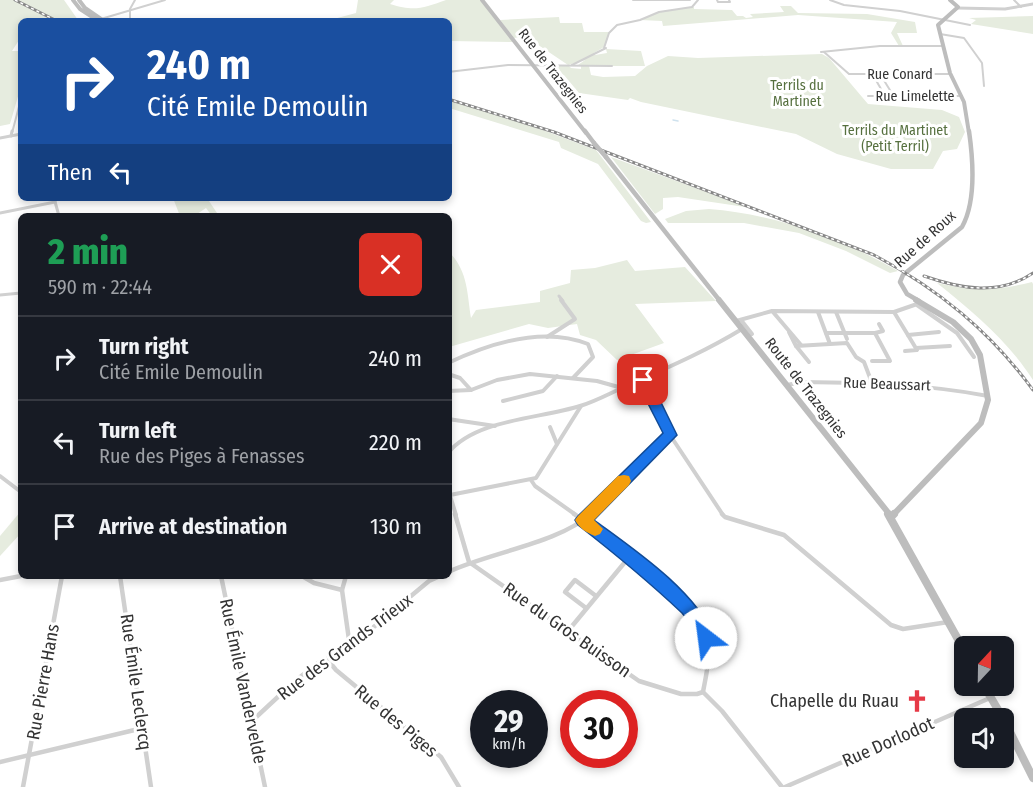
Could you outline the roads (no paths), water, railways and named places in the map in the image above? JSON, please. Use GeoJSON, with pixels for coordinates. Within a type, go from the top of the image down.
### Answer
{"type":"FeatureCollection","features":[{"type":"Feature","properties":{"kind":"main road"},"geometry":{"type":"LineString","coordinates":[[74,0],[80,9],[94,18]]}},
{"type":"Feature","properties":{"kind":"main road"},"geometry":{"type":"LineString","coordinates":[[79,0],[95,18]]}},
{"type":"Feature","properties":{"kind":"main road","name":"Rue de Trazegnies"},"geometry":{"type":"LineString","coordinates":[[482,0],[606,157]]}},
{"type":"Feature","properties":{"kind":"main road"},"geometry":{"type":"LineString","coordinates":[[950,0],[956,4],[957,8],[938,25],[951,74],[962,96]]}},
{"type":"Feature","properties":{"kind":"main road","name":"Rue de Roux"},"geometry":{"type":"LineString","coordinates":[[891,517],[981,423],[987,407],[988,396],[980,357],[974,342],[955,323],[919,304],[904,291],[900,280],[966,222],[973,156],[962,96]]}},
{"type":"Feature","properties":{"kind":"main road","name":"Route de Trazegnies"},"geometry":{"type":"LineString","coordinates":[[606,157],[891,517],[956,636]]}},
{"type":"Feature","properties":{"kind":"main road"},"geometry":{"type":"LineString","coordinates":[[991,698],[997,708]]}},
{"type":"Feature","properties":{"kind":"main road"},"geometry":{"type":"LineString","coordinates":[[1014,741],[1033,778]]}},
{"type":"Feature","properties":{"kind":"street"},"geometry":{"type":"LineString","coordinates":[[130,18],[130,10],[135,0]]}},
{"type":"Feature","properties":{"kind":"street"},"geometry":{"type":"LineString","coordinates":[[104,18],[165,0]]}},
{"type":"Feature","properties":{"kind":"street"},"geometry":{"type":"LineString","coordinates":[[633,0],[690,0]]}},
{"type":"Feature","properties":{"kind":"street"},"geometry":{"type":"LineString","coordinates":[[572,65],[605,48],[610,30],[617,25],[640,20],[658,12],[692,7],[698,0]]}},
{"type":"Feature","properties":{"kind":"street"},"geometry":{"type":"LineString","coordinates":[[717,0],[718,2],[730,2],[729,0]]}},
{"type":"Feature","properties":{"kind":"street"},"geometry":{"type":"LineString","coordinates":[[830,0],[844,5],[900,11],[970,25]]}},
{"type":"Feature","properties":{"kind":"street"},"geometry":{"type":"LineString","coordinates":[[1014,0],[1020,7]]}},
{"type":"Feature","properties":{"kind":"street"},"geometry":{"type":"LineString","coordinates":[[957,8],[1020,7],[1033,4]]}},
{"type":"Feature","properties":{"kind":"street"},"geometry":{"type":"LineString","coordinates":[[940,34],[964,38],[982,63],[986,78],[984,86]]}},
{"type":"Feature","properties":{"kind":"street","name":"Rue Conard"},"geometry":{"type":"LineString","coordinates":[[943,46],[880,46],[822,52],[849,74],[951,74]]}},
{"type":"Feature","properties":{"kind":"street"},"geometry":{"type":"LineString","coordinates":[[452,72],[501,66],[612,66]]}},
{"type":"Feature","properties":{"kind":"street"},"geometry":{"type":"LineString","coordinates":[[872,74],[885,96]]}},
{"type":"Feature","properties":{"kind":"street"},"geometry":{"type":"LineString","coordinates":[[880,74],[893,96]]}},
{"type":"Feature","properties":{"kind":"street","name":"Rue Limelette"},"geometry":{"type":"LineString","coordinates":[[868,96],[962,96]]}},
{"type":"Feature","properties":{"kind":"street"},"geometry":{"type":"LineString","coordinates":[[11,136],[18,112]]}},
{"type":"Feature","properties":{"kind":"street"},"geometry":{"type":"LineString","coordinates":[[0,138],[18,135]]}},
{"type":"Feature","properties":{"kind":"street"},"geometry":{"type":"LineString","coordinates":[[0,213],[51,201]]}},
{"type":"Feature","properties":{"kind":"street"},"geometry":{"type":"LineString","coordinates":[[0,295],[18,293]]}},
{"type":"Feature","properties":{"kind":"street"},"geometry":{"type":"LineString","coordinates":[[546,338],[575,319],[559,296]]}},
{"type":"Feature","properties":{"kind":"street"},"geometry":{"type":"LineString","coordinates":[[738,321],[772,311],[894,312],[919,304]]}},
{"type":"Feature","properties":{"kind":"street","name":"Rue de Roux"},"geometry":{"type":"LineString","coordinates":[[919,304],[958,332],[969,345],[974,357]]}},
{"type":"Feature","properties":{"kind":"street"},"geometry":{"type":"LineString","coordinates":[[772,311],[802,345]]}},
{"type":"Feature","properties":{"kind":"street"},"geometry":{"type":"LineString","coordinates":[[818,312],[830,344]]}},
{"type":"Feature","properties":{"kind":"street"},"geometry":{"type":"LineString","coordinates":[[836,312],[847,339]]}},
{"type":"Feature","properties":{"kind":"street"},"geometry":{"type":"LineString","coordinates":[[894,312],[916,348]]}},
{"type":"Feature","properties":{"kind":"street"},"geometry":{"type":"LineString","coordinates":[[738,321],[752,334]]}},
{"type":"Feature","properties":{"kind":"street"},"geometry":{"type":"LineString","coordinates":[[826,333],[875,333],[883,331],[879,324]]}},
{"type":"Feature","properties":{"kind":"street"},"geometry":{"type":"LineString","coordinates":[[452,449],[461,439],[496,426],[581,406],[710,349],[742,330]]}},
{"type":"Feature","properties":{"kind":"street"},"geometry":{"type":"LineString","coordinates":[[789,331],[788,334],[809,362]]}},
{"type":"Feature","properties":{"kind":"street"},"geometry":{"type":"LineString","coordinates":[[908,335],[939,332]]}},
{"type":"Feature","properties":{"kind":"street"},"geometry":{"type":"LineString","coordinates":[[872,361],[890,361],[875,333]]}},
{"type":"Feature","properties":{"kind":"street"},"geometry":{"type":"LineString","coordinates":[[452,361],[470,351],[503,341],[546,338],[581,339],[592,349],[592,361],[573,378]]}},
{"type":"Feature","properties":{"kind":"street"},"geometry":{"type":"LineString","coordinates":[[796,346],[848,344],[856,357],[864,362],[872,383]]}},
{"type":"Feature","properties":{"kind":"street"},"geometry":{"type":"LineString","coordinates":[[905,351],[950,346]]}},
{"type":"Feature","properties":{"kind":"street"},"geometry":{"type":"LineString","coordinates":[[452,392],[471,390],[513,376],[530,374],[614,384],[623,388]]}},
{"type":"Feature","properties":{"kind":"street"},"geometry":{"type":"LineString","coordinates":[[452,375],[460,378],[471,390]]}},
{"type":"Feature","properties":{"kind":"street"},"geometry":{"type":"LineString","coordinates":[[503,400],[543,391],[557,376]]}},
{"type":"Feature","properties":{"kind":"street"},"geometry":{"type":"LineString","coordinates":[[643,380],[670,435],[725,517],[784,535],[891,625],[903,629],[949,622]]}},
{"type":"Feature","properties":{"kind":"street","name":"Rue Beaussart"},"geometry":{"type":"LineString","coordinates":[[786,385],[802,382],[939,386],[988,396]]}},
{"type":"Feature","properties":{"kind":"street"},"geometry":{"type":"LineString","coordinates":[[452,495],[531,480],[539,474],[581,406]]}},
{"type":"Feature","properties":{"kind":"street"},"geometry":{"type":"LineString","coordinates":[[452,420],[496,426]]}},
{"type":"Feature","properties":{"kind":"street"},"geometry":{"type":"LineString","coordinates":[[550,427],[558,445]]}},
{"type":"Feature","properties":{"kind":"street"},"geometry":{"type":"LineString","coordinates":[[452,570],[469,562],[569,530],[583,520],[670,435]]}},
{"type":"Feature","properties":{"kind":"street"},"geometry":{"type":"LineString","coordinates":[[0,476],[18,490]]}},
{"type":"Feature","properties":{"kind":"street"},"geometry":{"type":"LineString","coordinates":[[531,480],[535,486],[630,556],[690,610],[702,626],[708,647],[703,692],[727,717],[784,787]]}},
{"type":"Feature","properties":{"kind":"street"},"geometry":{"type":"LineString","coordinates":[[452,502],[469,562]]}},
{"type":"Feature","properties":{"kind":"street"},"geometry":{"type":"LineString","coordinates":[[568,631],[630,556]]}},
{"type":"Feature","properties":{"kind":"street","name":"Rue du Gros Buisson"},"geometry":{"type":"LineString","coordinates":[[469,562],[639,681],[652,687],[690,696],[697,696],[703,692]]}},
{"type":"Feature","properties":{"kind":"street"},"geometry":{"type":"LineString","coordinates":[[0,580],[18,577]]}},
{"type":"Feature","properties":{"kind":"street","name":"Rue Pierre Hans"},"geometry":{"type":"LineString","coordinates":[[23,787],[61,579]]}},
{"type":"Feature","properties":{"kind":"street","name":"Rue Émile Leclercq"},"geometry":{"type":"LineString","coordinates":[[120,579],[151,787]]}},
{"type":"Feature","properties":{"kind":"street","name":"Rue Émile Vandervelde"},"geometry":{"type":"LineString","coordinates":[[222,579],[265,787]]}},
{"type":"Feature","properties":{"kind":"street"},"geometry":{"type":"LineString","coordinates":[[307,579],[342,590]]}},
{"type":"Feature","properties":{"kind":"street"},"geometry":{"type":"LineString","coordinates":[[345,579],[342,590],[350,647]]}},
{"type":"Feature","properties":{"kind":"street","name":"Rue des Grands Trieux"},"geometry":{"type":"LineString","coordinates":[[252,721],[295,681],[318,663],[350,647],[433,579]]}},
{"type":"Feature","properties":{"kind":"street"},"geometry":{"type":"LineString","coordinates":[[586,608],[564,592],[575,580],[596,596]]}},
{"type":"Feature","properties":{"kind":"street","name":"Rue des Piges"},"geometry":{"type":"LineString","coordinates":[[327,659],[336,670],[441,757],[459,787]]}},
{"type":"Feature","properties":{"kind":"street","name":"Rue Dorlodot"},"geometry":{"type":"LineString","coordinates":[[784,787],[991,698]]}},
{"type":"Feature","properties":{"kind":"street"},"geometry":{"type":"LineString","coordinates":[[0,762],[142,728]]}},
{"type":"Feature","properties":{"kind":"waterway"},"geometry":{"type":"LineString","coordinates":[[673,120],[678,121]]}},
{"type":"Feature","properties":{"kind":"railway"},"geometry":{"type":"LineString","coordinates":[[15,0],[51,18]]}},
{"type":"Feature","properties":{"kind":"railway"},"geometry":{"type":"LineString","coordinates":[[452,100],[554,132],[874,255],[920,282],[961,313],[999,349],[1033,390]]}},
{"type":"Feature","properties":{"kind":"railway"},"geometry":{"type":"LineString","coordinates":[[924,276],[952,284],[980,288],[1007,285],[1033,273]]}},
{"type":"Feature","properties":{"kind":"place","name":"Chapelle du Ruau"},"geometry":{"type":"Point","coordinates":[917,701]}},
{"type":"Feature","properties":{"kind":"park label","name":"Terrils du Martinet"},"geometry":{"type":"Point","coordinates":[797,94]}},
{"type":"Feature","properties":{"kind":"park label","name":"Terrils du Martinet (Petit Terril)"},"geometry":{"type":"Point","coordinates":[895,138]}}]}
